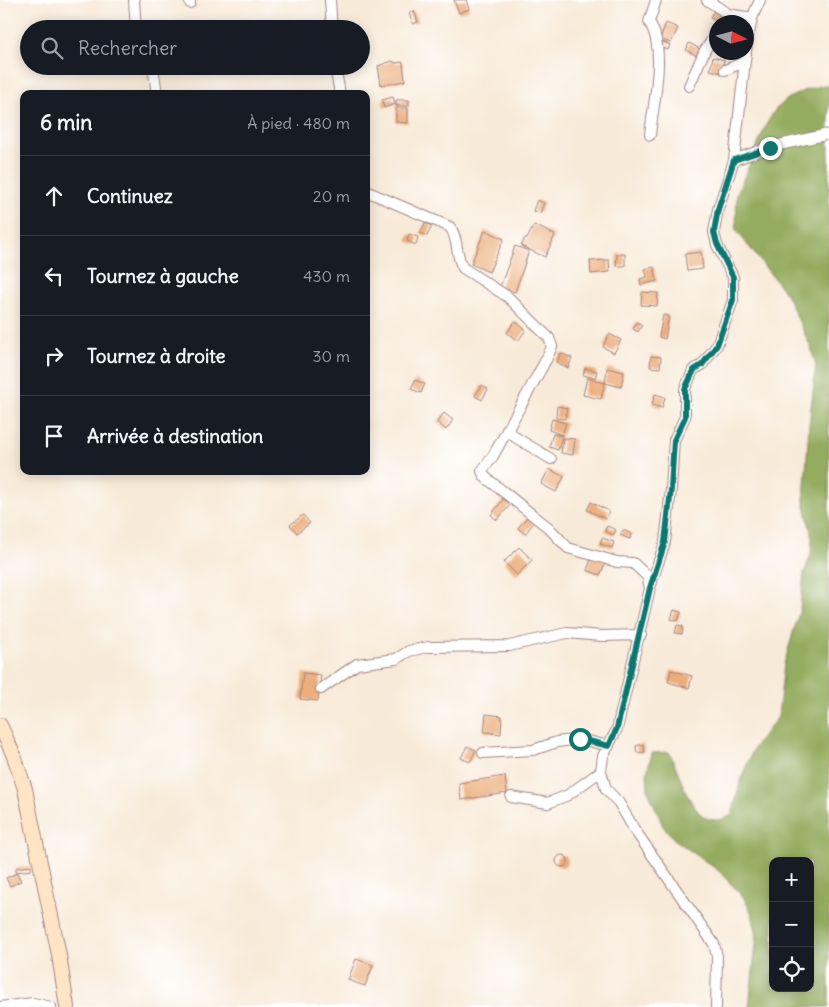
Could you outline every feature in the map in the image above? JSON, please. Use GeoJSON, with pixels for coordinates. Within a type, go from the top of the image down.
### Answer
{"type":"FeatureCollection","features":[{"type":"Feature","properties":{"kind":"street"},"geometry":{"type":"LineString","coordinates":[[134,0],[135,20]]}},
{"type":"Feature","properties":{"kind":"street"},"geometry":{"type":"LineString","coordinates":[[330,0],[331,20]]}},
{"type":"Feature","properties":{"kind":"street"},"geometry":{"type":"LineString","coordinates":[[650,135],[653,97],[658,73],[656,36],[649,22],[656,0]]}},
{"type":"Feature","properties":{"kind":"street"},"geometry":{"type":"LineString","coordinates":[[707,0],[723,15]]}},
{"type":"Feature","properties":{"kind":"street"},"geometry":{"type":"LineString","coordinates":[[753,15],[760,0]]}},
{"type":"Feature","properties":{"kind":"street"},"geometry":{"type":"LineString","coordinates":[[688,86],[709,45]]}},
{"type":"Feature","properties":{"kind":"street"},"geometry":{"type":"LineString","coordinates":[[725,70],[739,60]]}},
{"type":"Feature","properties":{"kind":"street"},"geometry":{"type":"LineString","coordinates":[[716,1007],[717,956],[714,944],[634,829],[619,803],[606,789],[601,771],[603,756],[617,728],[650,588],[665,542],[674,440],[685,417],[685,389],[694,370],[702,365],[717,345],[733,300],[733,277],[717,244],[714,232],[718,209],[734,160],[745,80],[746,60]]}},
{"type":"Feature","properties":{"kind":"street"},"geometry":{"type":"LineString","coordinates":[[155,75],[157,90]]}},
{"type":"Feature","properties":{"kind":"street"},"geometry":{"type":"LineString","coordinates":[[337,75],[339,90]]}},
{"type":"Feature","properties":{"kind":"street"},"geometry":{"type":"LineString","coordinates":[[734,160],[770,148],[829,134]]}},
{"type":"Feature","properties":{"kind":"street"},"geometry":{"type":"LineString","coordinates":[[370,193],[450,228],[454,233],[459,261],[463,268],[508,297],[549,338],[552,346],[547,358],[482,471],[485,477],[549,528],[568,548],[617,562],[633,563],[647,576],[650,588]]}},
{"type":"Feature","properties":{"kind":"street"},"geometry":{"type":"LineString","coordinates":[[507,429],[515,437],[551,459]]}},
{"type":"Feature","properties":{"kind":"street"},"geometry":{"type":"LineString","coordinates":[[321,689],[357,664],[396,659],[409,651],[428,647],[509,646],[568,633],[601,636],[640,635]]}},
{"type":"Feature","properties":{"kind":"street"},"geometry":{"type":"LineString","coordinates":[[0,725],[14,756],[25,789],[59,955],[67,1007]]}},
{"type":"Feature","properties":{"kind":"street"},"geometry":{"type":"LineString","coordinates":[[483,753],[533,750],[558,742],[580,739],[609,746]]}},
{"type":"Feature","properties":{"kind":"street"},"geometry":{"type":"LineString","coordinates":[[511,797],[548,803],[568,795],[601,771]]}},
{"type":"Feature","properties":{"kind":"street"},"geometry":{"type":"LineString","coordinates":[[0,1007],[33,1002],[51,1007]]}},
{"type":"Feature","properties":{"kind":"green space"},"geometry":{"type":"Polygon","coordinates":[[[829,86],[829,1007],[749,1007],[757,936],[752,914],[744,898],[719,871],[674,839],[663,826],[648,790],[647,772],[652,753],[669,752],[693,804],[700,813],[708,818],[721,820],[732,815],[741,779],[755,746],[778,717],[784,664],[800,609],[804,573],[811,554],[812,537],[804,501],[809,425],[816,365],[811,348],[787,295],[736,230],[737,194],[766,125],[775,110],[789,98],[805,90],[829,86]]]}},
{"type":"Feature","properties":{"kind":"building"},"geometry":{"type":"Polygon","coordinates":[[[454,0],[466,0],[469,9],[459,13],[454,0]]]}},
{"type":"Feature","properties":{"kind":"building"},"geometry":{"type":"Polygon","coordinates":[[[716,7],[722,11],[719,15],[711,15],[716,7]]]}},
{"type":"Feature","properties":{"kind":"building"},"geometry":{"type":"Polygon","coordinates":[[[414,11],[418,22],[413,24],[409,13],[414,11]]]}},
{"type":"Feature","properties":{"kind":"building"},"geometry":{"type":"Polygon","coordinates":[[[666,23],[678,28],[671,43],[660,39],[666,23]]]}},
{"type":"Feature","properties":{"kind":"building"},"geometry":{"type":"Polygon","coordinates":[[[658,40],[670,45],[668,50],[658,46],[658,40]]]}},
{"type":"Feature","properties":{"kind":"building"},"geometry":{"type":"Polygon","coordinates":[[[689,43],[702,50],[699,57],[686,50],[689,43]]]}},
{"type":"Feature","properties":{"kind":"building"},"geometry":{"type":"Polygon","coordinates":[[[712,60],[724,60],[722,73],[710,70],[712,60]]]}},
{"type":"Feature","properties":{"kind":"building"},"geometry":{"type":"Polygon","coordinates":[[[392,61],[396,63],[403,62],[405,81],[381,85],[378,66],[392,61]]]}},
{"type":"Feature","properties":{"kind":"building"},"geometry":{"type":"Polygon","coordinates":[[[393,97],[395,104],[384,108],[382,100],[393,97]]]}},
{"type":"Feature","properties":{"kind":"building"},"geometry":{"type":"Polygon","coordinates":[[[396,100],[409,100],[409,106],[396,106],[396,100]]]}},
{"type":"Feature","properties":{"kind":"building"},"geometry":{"type":"Polygon","coordinates":[[[396,108],[408,108],[408,123],[396,122],[396,108]]]}},
{"type":"Feature","properties":{"kind":"building"},"geometry":{"type":"Polygon","coordinates":[[[537,200],[544,203],[540,213],[533,211],[537,200]]]}},
{"type":"Feature","properties":{"kind":"building"},"geometry":{"type":"Polygon","coordinates":[[[425,223],[432,226],[427,236],[420,233],[425,223]]]}},
{"type":"Feature","properties":{"kind":"building"},"geometry":{"type":"Polygon","coordinates":[[[534,225],[555,235],[545,257],[521,246],[534,225]]]}},
{"type":"Feature","properties":{"kind":"building"},"geometry":{"type":"Polygon","coordinates":[[[485,230],[504,239],[489,272],[471,264],[485,230]]]}},
{"type":"Feature","properties":{"kind":"building"},"geometry":{"type":"Polygon","coordinates":[[[409,234],[418,237],[416,245],[407,241],[409,234]]]}},
{"type":"Feature","properties":{"kind":"building"},"geometry":{"type":"Polygon","coordinates":[[[515,246],[529,251],[515,292],[500,287],[515,246]]]}},
{"type":"Feature","properties":{"kind":"building"},"geometry":{"type":"Polygon","coordinates":[[[701,252],[703,269],[687,271],[685,254],[701,252]]]}},
{"type":"Feature","properties":{"kind":"building"},"geometry":{"type":"Polygon","coordinates":[[[617,254],[625,254],[625,266],[616,266],[617,254]]]}},
{"type":"Feature","properties":{"kind":"building"},"geometry":{"type":"Polygon","coordinates":[[[609,260],[610,272],[591,274],[590,261],[609,260]]]}},
{"type":"Feature","properties":{"kind":"building"},"geometry":{"type":"Polygon","coordinates":[[[654,267],[657,281],[641,285],[640,279],[647,277],[645,269],[654,267]]]}},
{"type":"Feature","properties":{"kind":"building"},"geometry":{"type":"Polygon","coordinates":[[[642,292],[658,293],[657,306],[641,305],[642,292]]]}},
{"type":"Feature","properties":{"kind":"building"},"geometry":{"type":"Polygon","coordinates":[[[663,315],[669,316],[665,339],[659,337],[663,315]]]}},
{"type":"Feature","properties":{"kind":"building"},"geometry":{"type":"Polygon","coordinates":[[[515,321],[526,330],[518,341],[507,333],[515,321]]]}},
{"type":"Feature","properties":{"kind":"building"},"geometry":{"type":"Polygon","coordinates":[[[636,322],[642,325],[638,332],[633,329],[636,322]]]}},
{"type":"Feature","properties":{"kind":"building"},"geometry":{"type":"Polygon","coordinates":[[[609,334],[621,340],[614,353],[603,347],[609,334]]]}},
{"type":"Feature","properties":{"kind":"building"},"geometry":{"type":"Polygon","coordinates":[[[561,353],[572,358],[568,368],[556,362],[561,353]]]}},
{"type":"Feature","properties":{"kind":"building"},"geometry":{"type":"Polygon","coordinates":[[[651,356],[661,357],[660,368],[650,367],[651,356]]]}},
{"type":"Feature","properties":{"kind":"building"},"geometry":{"type":"Polygon","coordinates":[[[585,368],[597,371],[595,378],[583,375],[585,368]]]}},
{"type":"Feature","properties":{"kind":"building"},"geometry":{"type":"Polygon","coordinates":[[[607,368],[624,372],[621,387],[605,383],[607,368]]]}},
{"type":"Feature","properties":{"kind":"building"},"geometry":{"type":"Polygon","coordinates":[[[587,378],[605,383],[601,399],[583,395],[587,378]]]}},
{"type":"Feature","properties":{"kind":"building"},"geometry":{"type":"Polygon","coordinates":[[[415,380],[425,384],[421,393],[411,389],[415,380]]]}},
{"type":"Feature","properties":{"kind":"building"},"geometry":{"type":"Polygon","coordinates":[[[482,385],[488,389],[482,400],[475,396],[482,385]]]}},
{"type":"Feature","properties":{"kind":"building"},"geometry":{"type":"Polygon","coordinates":[[[655,394],[665,397],[662,408],[652,405],[655,394]]]}},
{"type":"Feature","properties":{"kind":"building"},"geometry":{"type":"Polygon","coordinates":[[[557,406],[567,408],[565,419],[556,418],[557,406]]]}},
{"type":"Feature","properties":{"kind":"building"},"geometry":{"type":"Polygon","coordinates":[[[444,413],[453,420],[446,430],[437,422],[444,413]]]}},
{"type":"Feature","properties":{"kind":"building"},"geometry":{"type":"Polygon","coordinates":[[[552,419],[566,423],[562,435],[549,430],[552,419]]]}},
{"type":"Feature","properties":{"kind":"building"},"geometry":{"type":"Polygon","coordinates":[[[553,434],[562,436],[558,450],[549,447],[553,434]]]}},
{"type":"Feature","properties":{"kind":"building"},"geometry":{"type":"Polygon","coordinates":[[[563,438],[575,439],[573,455],[561,453],[563,438]]]}},
{"type":"Feature","properties":{"kind":"building"},"geometry":{"type":"Polygon","coordinates":[[[549,469],[564,477],[556,492],[541,484],[549,469]]]}},
{"type":"Feature","properties":{"kind":"building"},"geometry":{"type":"Polygon","coordinates":[[[505,497],[512,503],[497,520],[491,515],[505,497]]]}},
{"type":"Feature","properties":{"kind":"building"},"geometry":{"type":"Polygon","coordinates":[[[591,502],[609,511],[606,519],[587,510],[591,502]]]}},
{"type":"Feature","properties":{"kind":"building"},"geometry":{"type":"Polygon","coordinates":[[[303,515],[310,523],[297,533],[290,525],[303,515]]]}},
{"type":"Feature","properties":{"kind":"building"},"geometry":{"type":"Polygon","coordinates":[[[528,516],[535,521],[525,534],[518,528],[528,516]]]}},
{"type":"Feature","properties":{"kind":"building"},"geometry":{"type":"Polygon","coordinates":[[[607,526],[616,530],[613,535],[605,531],[607,526]]]}},
{"type":"Feature","properties":{"kind":"building"},"geometry":{"type":"Polygon","coordinates":[[[623,530],[632,534],[630,539],[620,535],[623,530]]]}},
{"type":"Feature","properties":{"kind":"building"},"geometry":{"type":"Polygon","coordinates":[[[602,538],[614,542],[612,548],[600,544],[602,538]]]}},
{"type":"Feature","properties":{"kind":"building"},"geometry":{"type":"Polygon","coordinates":[[[519,547],[532,560],[517,575],[504,562],[519,547]]]}},
{"type":"Feature","properties":{"kind":"building"},"geometry":{"type":"Polygon","coordinates":[[[592,557],[606,562],[600,575],[587,570],[592,557]]]}},
{"type":"Feature","properties":{"kind":"building"},"geometry":{"type":"Polygon","coordinates":[[[674,610],[681,612],[678,621],[671,619],[674,610]]]}},
{"type":"Feature","properties":{"kind":"building"},"geometry":{"type":"Polygon","coordinates":[[[677,625],[683,626],[682,634],[675,633],[677,625]]]}},
{"type":"Feature","properties":{"kind":"building"},"geometry":{"type":"Polygon","coordinates":[[[671,670],[692,676],[689,688],[668,682],[671,670]]]}},
{"type":"Feature","properties":{"kind":"building"},"geometry":{"type":"Polygon","coordinates":[[[303,673],[321,675],[318,701],[300,699],[303,673]]]}},
{"type":"Feature","properties":{"kind":"building"},"geometry":{"type":"Polygon","coordinates":[[[486,714],[502,716],[501,734],[484,732],[486,714]]]}},
{"type":"Feature","properties":{"kind":"building"},"geometry":{"type":"Polygon","coordinates":[[[643,744],[645,752],[637,753],[636,746],[643,744]]]}},
{"type":"Feature","properties":{"kind":"building"},"geometry":{"type":"Polygon","coordinates":[[[467,746],[476,750],[470,762],[461,758],[467,746]]]}},
{"type":"Feature","properties":{"kind":"building"},"geometry":{"type":"Polygon","coordinates":[[[505,776],[507,793],[461,800],[459,783],[505,776]]]}},
{"type":"Feature","properties":{"kind":"building"},"geometry":{"type":"Polygon","coordinates":[[[560,855],[564,855],[568,861],[564,867],[560,867],[556,863],[556,859],[560,855]]]}},
{"type":"Feature","properties":{"kind":"building"},"geometry":{"type":"Polygon","coordinates":[[[31,866],[31,870],[16,872],[16,868],[31,866]]]}},
{"type":"Feature","properties":{"kind":"building"},"geometry":{"type":"Polygon","coordinates":[[[17,873],[21,881],[10,886],[6,878],[17,873]]]}},
{"type":"Feature","properties":{"kind":"building"},"geometry":{"type":"Polygon","coordinates":[[[356,959],[373,965],[365,986],[348,980],[356,959]]]}},
{"type":"Feature","properties":{"kind":"route"},"geometry":{"type":"LineString","coordinates":[[580,739],[609,746],[614,739],[644,620],[650,588],[665,542],[674,440],[685,417],[685,389],[694,370],[702,365],[717,345],[733,300],[733,277],[717,244],[714,232],[718,209],[734,160],[770,148]]}}]}
